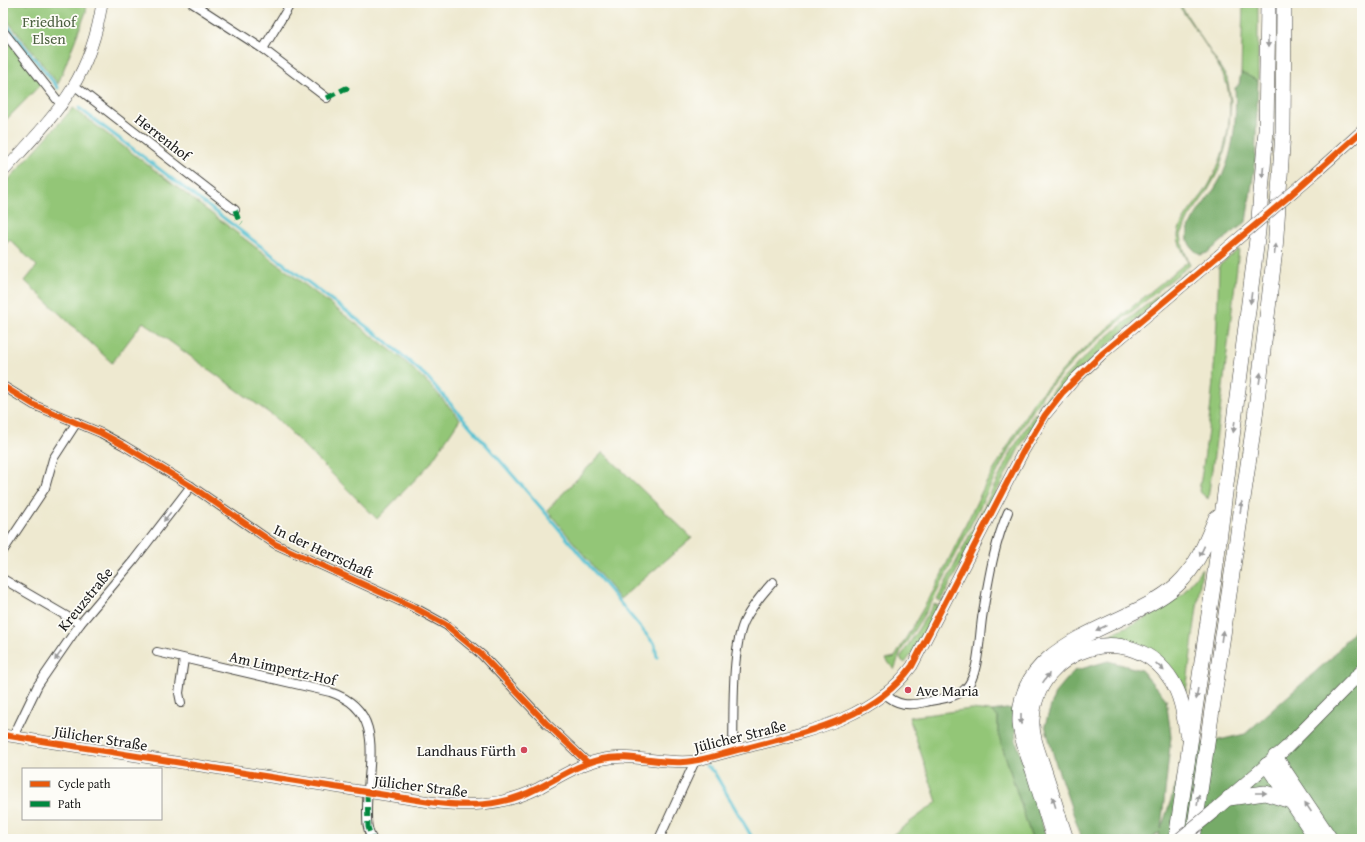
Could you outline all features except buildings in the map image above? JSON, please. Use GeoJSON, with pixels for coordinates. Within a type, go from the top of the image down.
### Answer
{"type":"FeatureCollection","features":[{"type":"Feature","properties":{"kind":"highway"},"geometry":{"type":"LineString","coordinates":[[1176,839],[1214,580],[1258,231],[1266,130],[1268,3]]}},
{"type":"Feature","properties":{"kind":"highway"},"geometry":{"type":"LineString","coordinates":[[1193,839],[1255,417],[1275,250],[1283,132],[1284,3]]}},
{"type":"Feature","properties":{"kind":"highway"},"geometry":{"type":"LineString","coordinates":[[1054,839],[1021,728],[1021,708],[1030,683],[1042,665],[1063,647],[1144,608],[1176,586],[1197,562],[1223,502]]}},
{"type":"Feature","properties":{"kind":"highway"},"geometry":{"type":"LineString","coordinates":[[1066,839],[1035,741],[1032,720],[1036,698],[1041,685],[1049,673],[1060,663],[1085,649],[1102,645],[1131,649],[1148,657],[1166,672],[1178,691],[1189,747]]}},
{"type":"Feature","properties":{"kind":"highway"},"geometry":{"type":"LineString","coordinates":[[1271,761],[1291,801],[1317,839]]}},
{"type":"Feature","properties":{"kind":"highway"},"geometry":{"type":"LineString","coordinates":[[1271,761],[1330,839]]}},
{"type":"Feature","properties":{"kind":"highway"},"geometry":{"type":"LineString","coordinates":[[1230,798],[1265,793],[1291,801]]}},
{"type":"Feature","properties":{"kind":"main road"},"geometry":{"type":"LineString","coordinates":[[1180,839],[1230,798],[1271,761],[1362,670]]}},
{"type":"Feature","properties":{"kind":"street"},"geometry":{"type":"LineString","coordinates":[[3,172],[62,106],[75,86],[91,49],[102,3]]}},
{"type":"Feature","properties":{"kind":"street"},"geometry":{"type":"LineString","coordinates":[[192,3],[263,49],[328,98]]}},
{"type":"Feature","properties":{"kind":"street"},"geometry":{"type":"LineString","coordinates":[[263,49],[291,3]]}},
{"type":"Feature","properties":{"kind":"street"},"geometry":{"type":"LineString","coordinates":[[3,31],[62,106]]}},
{"type":"Feature","properties":{"kind":"street","name":"Herrenhof"},"geometry":{"type":"LineString","coordinates":[[75,86],[235,210]]}},
{"type":"Feature","properties":{"kind":"street","name":"Jülicher Straße"},"geometry":{"type":"LineString","coordinates":[[8,736],[450,805],[485,805],[526,794],[588,763],[612,757],[674,763],[695,761],[831,724],[860,710],[886,692],[907,672],[919,654],[1033,433],[1052,405],[1074,380],[1103,353],[1314,174],[1362,131]]}},
{"type":"Feature","properties":{"kind":"street","name":"In der Herrschaft"},"geometry":{"type":"LineString","coordinates":[[3,386],[27,401],[77,422],[112,439],[191,486],[275,544],[409,605],[446,625],[482,655],[547,724],[588,763]]}},
{"type":"Feature","properties":{"kind":"street"},"geometry":{"type":"LineString","coordinates":[[3,551],[45,488],[53,460],[77,422]]}},
{"type":"Feature","properties":{"kind":"street","name":"Kreuzstraße"},"geometry":{"type":"LineString","coordinates":[[8,736],[38,685],[80,624],[134,560],[191,486]]}},
{"type":"Feature","properties":{"kind":"street"},"geometry":{"type":"LineString","coordinates":[[886,692],[897,702],[909,705],[957,694],[969,685],[975,668],[984,609],[997,544],[1008,512]]}},
{"type":"Feature","properties":{"kind":"street"},"geometry":{"type":"LineString","coordinates":[[3,579],[80,624]]}},
{"type":"Feature","properties":{"kind":"street"},"geometry":{"type":"LineString","coordinates":[[734,751],[734,700],[740,634],[752,607],[773,582]]}},
{"type":"Feature","properties":{"kind":"street","name":"Am Limpertz-Hof"},"geometry":{"type":"LineString","coordinates":[[156,652],[330,692],[350,702],[363,716],[371,738],[367,792],[368,827],[372,839]]}},
{"type":"Feature","properties":{"kind":"street"},"geometry":{"type":"LineString","coordinates":[[181,703],[179,693],[184,659]]}},
{"type":"Feature","properties":{"kind":"street"},"geometry":{"type":"LineString","coordinates":[[659,839],[695,761]]}},
{"type":"Feature","properties":{"kind":"green space","name":"Friedhof Elsen"},"geometry":{"type":"Polygon","coordinates":[[[3,3],[87,3],[86,12],[58,84],[3,15],[3,3]]]}},
{"type":"Feature","properties":{"kind":"green space"},"geometry":{"type":"Polygon","coordinates":[[[1177,3],[1179,3],[1204,43],[1177,3]]]}},
{"type":"Feature","properties":{"kind":"green space"},"geometry":{"type":"Polygon","coordinates":[[[1243,3],[1258,3],[1258,81],[1241,72],[1243,3]]]}},
{"type":"Feature","properties":{"kind":"green space","name":"Friedhof Elsen"},"geometry":{"type":"Polygon","coordinates":[[[3,35],[42,83],[3,123],[3,35]]]}},
{"type":"Feature","properties":{"kind":"green space"},"geometry":{"type":"Polygon","coordinates":[[[1207,47],[1227,78],[1231,101],[1230,114],[1230,101],[1225,80],[1207,47]]]}},
{"type":"Feature","properties":{"kind":"green space"},"geometry":{"type":"Polygon","coordinates":[[[1241,72],[1258,81],[1255,165],[1246,222],[1207,253],[1200,255],[1190,245],[1188,232],[1193,219],[1218,183],[1228,161],[1235,124],[1235,88],[1239,85],[1241,72]]]}},
{"type":"Feature","properties":{"kind":"green space"},"geometry":{"type":"Polygon","coordinates":[[[73,108],[401,358],[431,386],[460,419],[429,465],[377,519],[276,418],[143,322],[112,363],[25,281],[37,266],[10,240],[3,247],[3,186],[73,108]]]}},
{"type":"Feature","properties":{"kind":"green space"},"geometry":{"type":"Polygon","coordinates":[[[1229,120],[1227,142],[1219,170],[1207,192],[1189,217],[1181,235],[1183,247],[1190,265],[1110,329],[1076,359],[1044,393],[1010,447],[933,600],[901,651],[894,670],[886,659],[895,657],[934,590],[984,487],[1034,401],[1074,358],[1127,311],[1188,261],[1179,242],[1179,229],[1185,217],[1205,191],[1217,168],[1226,142],[1229,120]]]}},
{"type":"Feature","properties":{"kind":"green space"},"geometry":{"type":"Polygon","coordinates":[[[1239,249],[1222,396],[1208,499],[1199,491],[1204,463],[1213,379],[1219,266],[1239,249]]]}},
{"type":"Feature","properties":{"kind":"green space"},"geometry":{"type":"Polygon","coordinates":[[[1189,270],[1187,275],[1067,381],[1042,411],[1038,408],[1054,388],[1090,352],[1189,270]]]}},
{"type":"Feature","properties":{"kind":"green space"},"geometry":{"type":"Polygon","coordinates":[[[1035,413],[1039,416],[1018,450],[941,602],[937,600],[1013,449],[1035,413]]]}},
{"type":"Feature","properties":{"kind":"green space"},"geometry":{"type":"Polygon","coordinates":[[[603,452],[692,538],[620,599],[547,510],[603,452]]]}},
{"type":"Feature","properties":{"kind":"green space"},"geometry":{"type":"Polygon","coordinates":[[[1202,568],[1186,692],[1171,667],[1141,645],[1102,638],[1150,616],[1183,594],[1202,568]]]}},
{"type":"Feature","properties":{"kind":"green space"},"geometry":{"type":"Polygon","coordinates":[[[934,604],[939,606],[914,651],[905,663],[900,659],[934,604]]]}},
{"type":"Feature","properties":{"kind":"green space"},"geometry":{"type":"Polygon","coordinates":[[[1362,621],[1362,839],[1158,839],[1160,832],[1151,839],[1082,839],[1056,764],[1045,725],[1055,693],[1074,671],[1108,661],[1141,670],[1166,699],[1171,736],[1161,829],[1189,747],[1245,734],[1332,657],[1362,621]]]}},
{"type":"Feature","properties":{"kind":"green space"},"geometry":{"type":"Polygon","coordinates":[[[1014,708],[1016,740],[1047,839],[1032,839],[998,733],[998,717],[991,711],[1014,708]]]}},
{"type":"Feature","properties":{"kind":"green space"},"geometry":{"type":"Polygon","coordinates":[[[971,709],[991,711],[998,717],[998,733],[1032,839],[887,839],[937,802],[909,717],[971,709]]]}},
{"type":"Feature","properties":{"kind":"waterway"},"geometry":{"type":"LineString","coordinates":[[3,20],[58,88]]}},
{"type":"Feature","properties":{"kind":"waterway"},"geometry":{"type":"LineString","coordinates":[[79,108],[388,343],[428,378],[544,511],[655,645],[657,657]]}},
{"type":"Feature","properties":{"kind":"waterway"},"geometry":{"type":"LineString","coordinates":[[706,766],[714,772],[753,839]]}},
{"type":"Feature","properties":{"kind":"marked path"},"geometry":{"type":"LineString","coordinates":[[327,98],[346,88],[352,93]]}},
{"type":"Feature","properties":{"kind":"marked path"},"geometry":{"type":"LineString","coordinates":[[235,210],[239,221],[242,223]]}},
{"type":"Feature","properties":{"kind":"marked path"},"geometry":{"type":"LineString","coordinates":[[367,792],[368,827],[372,839]]}},
{"type":"Feature","properties":{"kind":"cycle path"},"geometry":{"type":"LineString","coordinates":[[3,735],[430,802],[471,805],[497,802],[523,795],[593,761],[612,757],[663,762],[683,762],[705,759],[789,737],[835,722],[878,700],[896,684],[912,666],[1023,452],[1045,415],[1063,392],[1103,353],[1286,199],[1362,131]]}},
{"type":"Feature","properties":{"kind":"cycle path"},"geometry":{"type":"LineString","coordinates":[[3,386],[34,405],[101,433],[123,445],[191,486],[275,544],[415,608],[446,625],[482,655],[547,724],[588,763]]}},
{"type":"Feature","properties":{"kind":"place","name":"Ave Maria"},"geometry":{"type":"Point","coordinates":[908,690]}},
{"type":"Feature","properties":{"kind":"place","name":"Landhaus Fürth"},"geometry":{"type":"Point","coordinates":[524,750]}}]}
